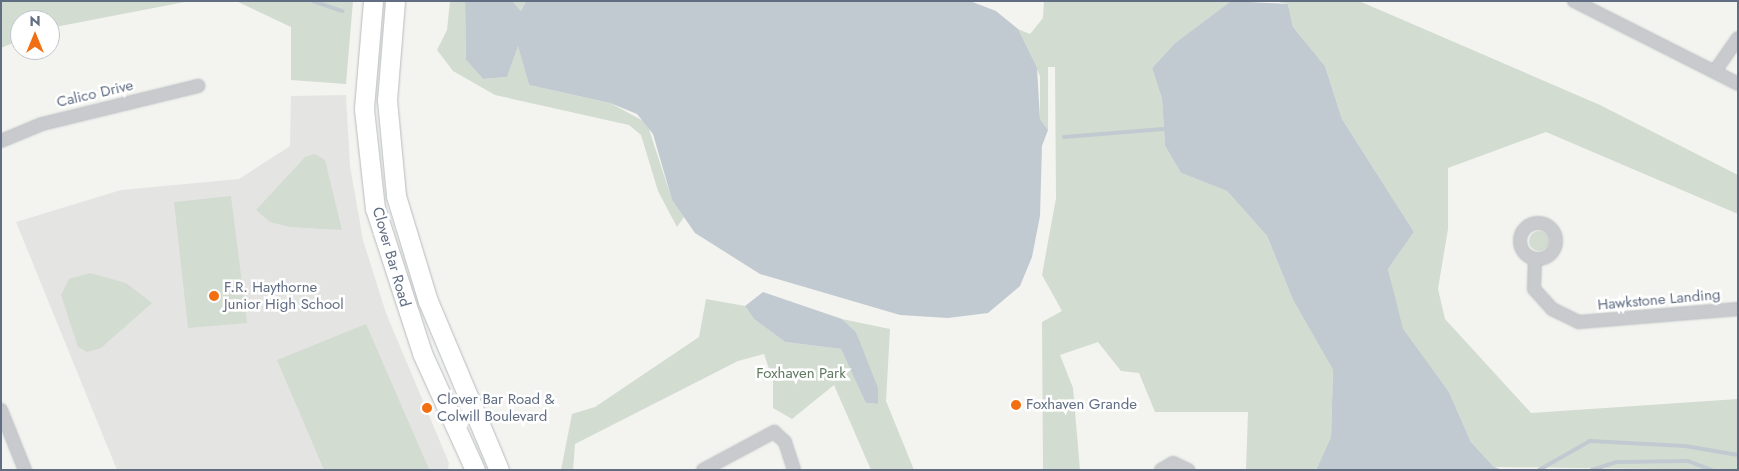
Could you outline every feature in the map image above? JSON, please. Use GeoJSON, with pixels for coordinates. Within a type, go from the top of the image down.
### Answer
{"type":"FeatureCollection","features":[{"type":"Feature","properties":{"kind":"main road","name":"Clover Bar Road"},"geometry":{"type":"LineString","coordinates":[[373,1],[364,109],[374,199],[393,271],[433,379],[475,470]]}},
{"type":"Feature","properties":{"kind":"main road","name":"Clover Bar Road"},"geometry":{"type":"LineString","coordinates":[[395,1],[387,100],[396,196],[428,301],[499,470]]}},
{"type":"Feature","properties":{"kind":"main road"},"geometry":{"type":"LineString","coordinates":[[433,379],[461,470]]}},
{"type":"Feature","properties":{"kind":"street"},"geometry":{"type":"LineString","coordinates":[[1580,3],[1738,84]]}},
{"type":"Feature","properties":{"kind":"street"},"geometry":{"type":"LineString","coordinates":[[1715,71],[1738,38]]}},
{"type":"Feature","properties":{"kind":"street","name":"Calico Drive"},"geometry":{"type":"LineString","coordinates":[[1,141],[42,124],[198,86]]}},
{"type":"Feature","properties":{"kind":"street","name":"Hawkstone Landing"},"geometry":{"type":"LineString","coordinates":[[1535,259],[1534,289],[1552,309],[1578,322],[1738,309]]}},
{"type":"Feature","properties":{"kind":"street"},"geometry":{"type":"LineString","coordinates":[[1,410],[25,470]]}},
{"type":"Feature","properties":{"kind":"street"},"geometry":{"type":"LineString","coordinates":[[703,470],[774,432],[785,442],[794,470]]}},
{"type":"Feature","properties":{"kind":"street"},"geometry":{"type":"LineString","coordinates":[[1162,470],[1173,463],[1188,470]]}},
{"type":"Feature","properties":{"kind":"shaded area"},"geometry":{"type":"Polygon","coordinates":[[[465,1],[512,1],[521,11],[526,1],[970,1],[996,11],[1018,29],[1037,68],[1040,119],[1048,130],[1042,146],[1040,216],[1032,257],[1020,286],[988,313],[948,318],[900,315],[760,274],[695,233],[672,200],[653,134],[637,114],[610,103],[529,85],[518,46],[507,77],[483,79],[466,60],[465,1]]]}},
{"type":"Feature","properties":{"kind":"shaded area"},"geometry":{"type":"Polygon","coordinates":[[[1231,1],[1288,4],[1293,27],[1325,66],[1342,119],[1414,232],[1388,269],[1403,329],[1449,392],[1471,442],[1494,467],[1503,470],[1316,470],[1331,437],[1333,370],[1293,300],[1267,236],[1227,191],[1181,173],[1165,146],[1162,99],[1152,68],[1175,43],[1231,1]]]}},
{"type":"Feature","properties":{"kind":"shaded area","name":"F.R. Haythorne Junior High School"},"geometry":{"type":"Polygon","coordinates":[[[346,95],[350,166],[363,240],[386,313],[449,463],[448,470],[117,470],[16,222],[121,190],[239,179],[290,146],[291,96],[346,95]]]}},
{"type":"Feature","properties":{"kind":"shaded area"},"geometry":{"type":"Polygon","coordinates":[[[763,292],[842,319],[856,332],[878,388],[878,404],[866,403],[841,349],[785,342],[754,319],[745,306],[763,292]]]}},
{"type":"Feature","properties":{"kind":"green space"},"geometry":{"type":"Polygon","coordinates":[[[1,1],[190,1],[60,26],[60,10],[10,10],[10,44],[1,48],[1,1]]]}},
{"type":"Feature","properties":{"kind":"green space"},"geometry":{"type":"Polygon","coordinates":[[[236,1],[353,1],[346,84],[291,80],[291,27],[236,1]]]}},
{"type":"Feature","properties":{"kind":"green space"},"geometry":{"type":"Polygon","coordinates":[[[450,1],[465,1],[466,60],[483,79],[507,77],[518,45],[529,85],[610,103],[647,123],[672,200],[684,217],[677,227],[658,191],[641,135],[629,125],[495,95],[453,71],[437,50],[447,30],[450,1]]]}},
{"type":"Feature","properties":{"kind":"green space"},"geometry":{"type":"Polygon","coordinates":[[[512,1],[526,1],[521,11],[512,1]]]}},
{"type":"Feature","properties":{"kind":"green space"},"geometry":{"type":"Polygon","coordinates":[[[1044,1],[1231,1],[1175,43],[1152,68],[1162,99],[1165,146],[1181,173],[1227,191],[1267,236],[1293,300],[1333,370],[1331,437],[1316,470],[1246,469],[1248,412],[1155,412],[1139,373],[1121,371],[1098,342],[1060,355],[1073,388],[1080,470],[1043,470],[1042,322],[1062,311],[1042,275],[1056,198],[1055,67],[1048,67],[1048,130],[1040,119],[1040,76],[1018,29],[1030,34],[1043,18],[1044,1]]]}},
{"type":"Feature","properties":{"kind":"green space"},"geometry":{"type":"Polygon","coordinates":[[[1274,1],[1359,1],[1600,105],[1738,175],[1738,214],[1546,132],[1448,168],[1448,229],[1438,289],[1445,319],[1531,413],[1738,399],[1738,470],[1494,467],[1471,442],[1449,392],[1402,329],[1388,269],[1414,232],[1342,119],[1325,66],[1293,27],[1288,4],[1274,1]]]}},
{"type":"Feature","properties":{"kind":"green space"},"geometry":{"type":"Polygon","coordinates":[[[315,154],[325,160],[342,230],[290,227],[270,222],[256,210],[305,157],[315,154]]]}},
{"type":"Feature","properties":{"kind":"green space"},"geometry":{"type":"Polygon","coordinates":[[[231,196],[247,323],[188,328],[174,202],[231,196]]]}},
{"type":"Feature","properties":{"kind":"green space"},"geometry":{"type":"Polygon","coordinates":[[[1535,231],[1543,231],[1549,237],[1549,245],[1543,251],[1535,251],[1529,245],[1529,237],[1535,231]]]}},
{"type":"Feature","properties":{"kind":"green space"},"geometry":{"type":"Polygon","coordinates":[[[90,273],[126,283],[152,303],[101,348],[87,352],[78,347],[61,295],[69,279],[90,273]]]}},
{"type":"Feature","properties":{"kind":"green space","name":"Foxhaven Park"},"geometry":{"type":"Polygon","coordinates":[[[706,299],[745,306],[754,319],[785,342],[841,349],[867,403],[878,404],[856,332],[842,319],[890,329],[886,401],[914,470],[871,470],[834,385],[792,419],[773,408],[773,381],[764,354],[738,361],[575,444],[573,470],[561,470],[572,414],[595,407],[699,337],[706,299]]]}},
{"type":"Feature","properties":{"kind":"green space"},"geometry":{"type":"Polygon","coordinates":[[[366,324],[429,469],[427,470],[324,470],[277,360],[366,324]]]}},
{"type":"Feature","properties":{"kind":"waterway"},"geometry":{"type":"LineString","coordinates":[[313,1],[342,11]]}},
{"type":"Feature","properties":{"kind":"waterway"},"geometry":{"type":"LineString","coordinates":[[1064,137],[1164,129]]}},
{"type":"Feature","properties":{"kind":"waterway"},"geometry":{"type":"LineString","coordinates":[[1539,470],[1590,441],[1685,446],[1738,455]]}},
{"type":"Feature","properties":{"kind":"waterway"},"geometry":{"type":"LineString","coordinates":[[1592,470],[1617,462],[1688,461],[1711,470]]}},
{"type":"Feature","properties":{"kind":"place","name":"F.R. Haythorne Junior High School"},"geometry":{"type":"Point","coordinates":[214,296]}},
{"type":"Feature","properties":{"kind":"place","name":"Foxhaven Grande"},"geometry":{"type":"Point","coordinates":[1016,405]}},
{"type":"Feature","properties":{"kind":"place","name":"Clover Bar Road & Colwill Boulevard"},"geometry":{"type":"Point","coordinates":[427,408]}}]}
